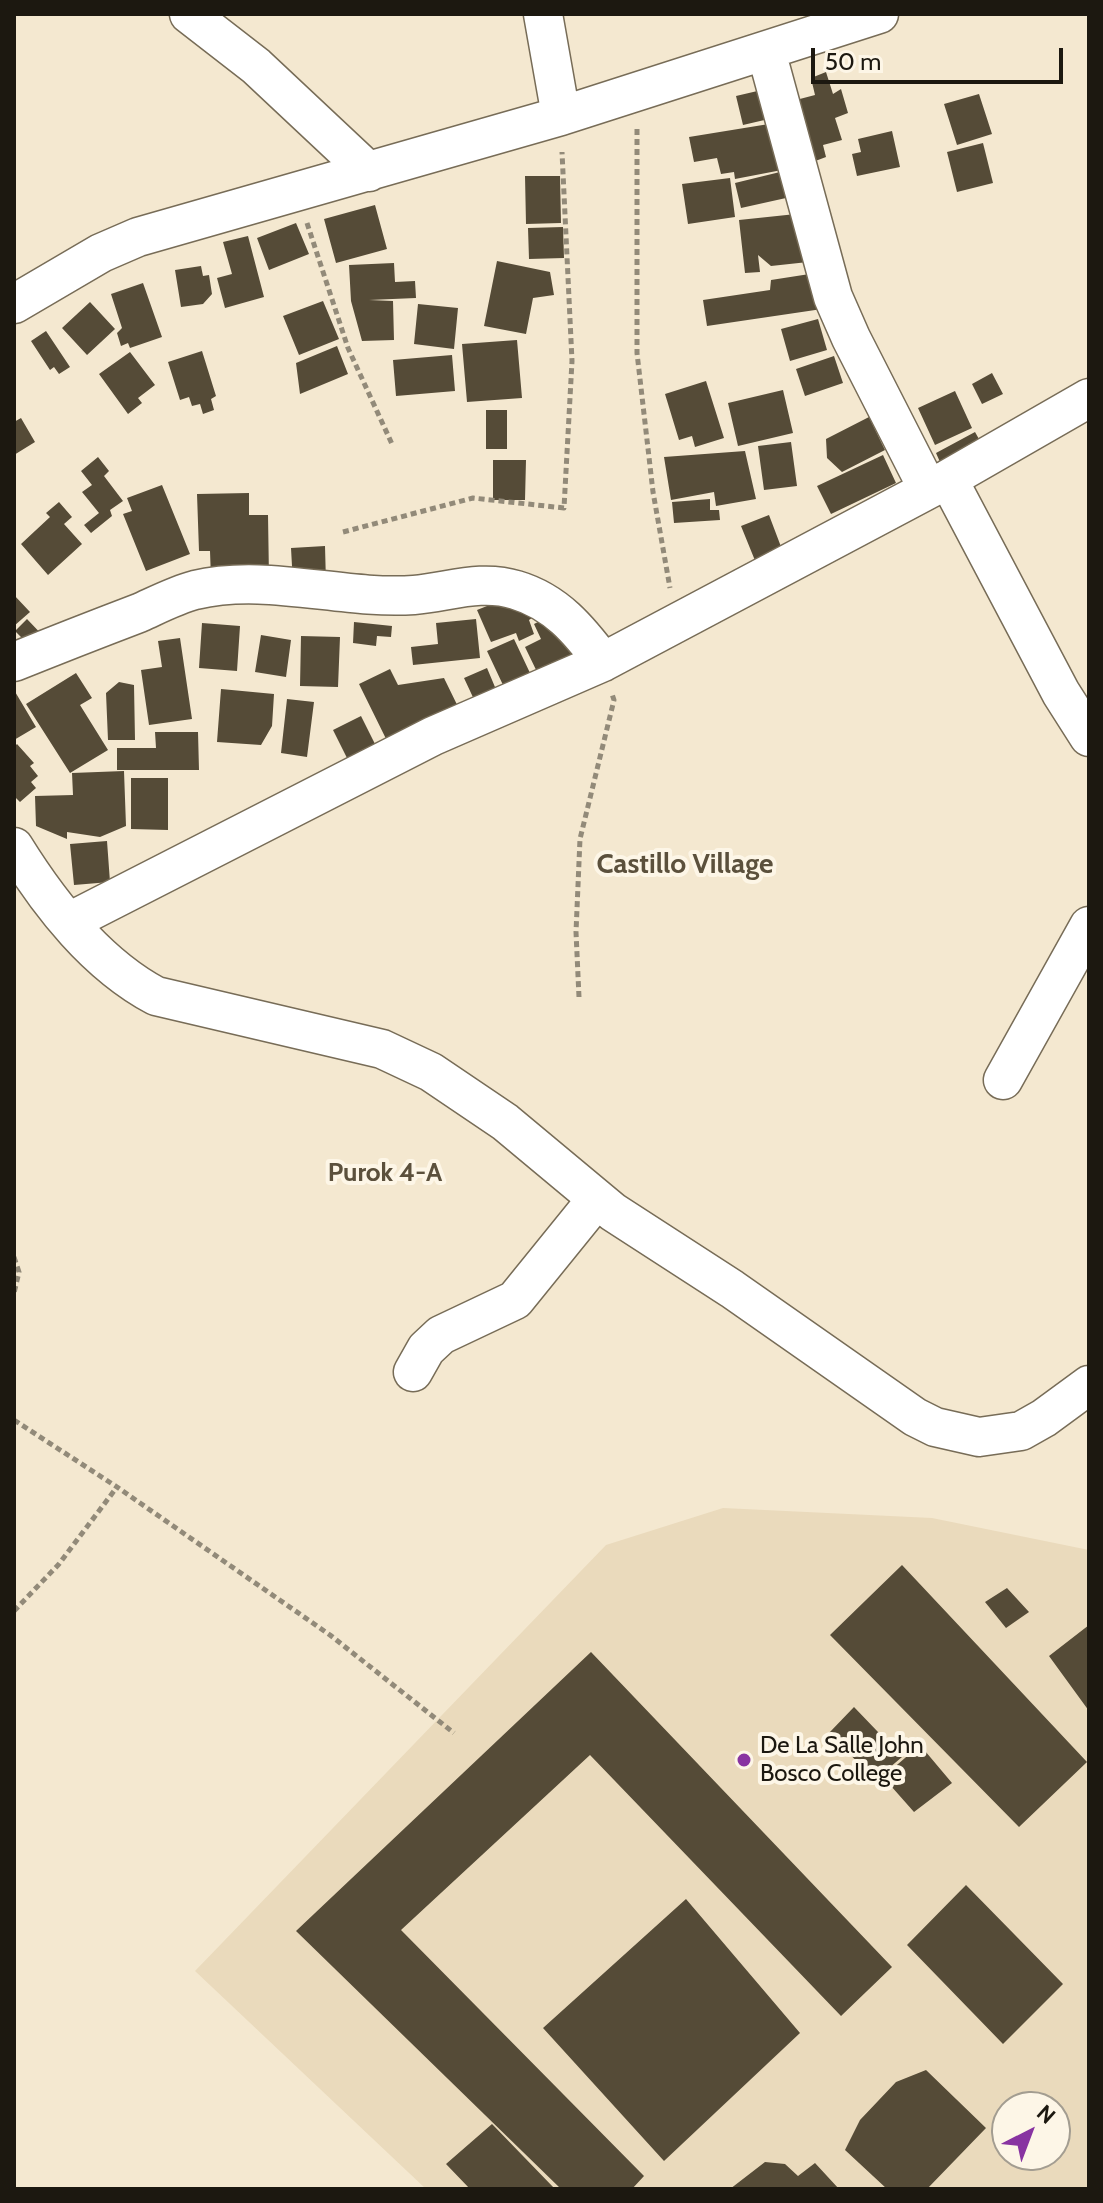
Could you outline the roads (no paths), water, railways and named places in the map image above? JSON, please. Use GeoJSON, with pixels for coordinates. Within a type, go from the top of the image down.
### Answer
{"type":"FeatureCollection","features":[{"type":"Feature","properties":{"kind":"street"},"geometry":{"type":"LineString","coordinates":[[189,14],[256,66],[369,172]]}},
{"type":"Feature","properties":{"kind":"street"},"geometry":{"type":"LineString","coordinates":[[543,14],[561,116]]}},
{"type":"Feature","properties":{"kind":"street"},"geometry":{"type":"LineString","coordinates":[[14,304],[101,253],[138,237],[561,116],[879,14]]}},
{"type":"Feature","properties":{"kind":"street"},"geometry":{"type":"LineString","coordinates":[[766,51],[833,297],[851,338],[1089,737]]}},
{"type":"Feature","properties":{"kind":"street"},"geometry":{"type":"LineString","coordinates":[[69,922],[433,736],[603,662],[677,624],[938,484],[1089,398]]}},
{"type":"Feature","properties":{"kind":"street"},"geometry":{"type":"LineString","coordinates":[[14,662],[194,591],[247,586],[389,596],[417,595],[482,584],[520,591],[543,601],[577,626],[603,662]]}},
{"type":"Feature","properties":{"kind":"street"},"geometry":{"type":"LineString","coordinates":[[14,847],[69,922],[109,965],[132,983],[156,996],[382,1049],[431,1072],[505,1122],[596,1200],[732,1289],[915,1417],[935,1427],[979,1437],[1021,1431],[1089,1385]]}},
{"type":"Feature","properties":{"kind":"street"},"geometry":{"type":"LineString","coordinates":[[1003,1080],[1089,926]]}},
{"type":"Feature","properties":{"kind":"street"},"geometry":{"type":"LineString","coordinates":[[413,1372],[426,1349],[441,1335],[515,1300],[596,1200]]}},
{"type":"Feature","properties":{"kind":"place","name":"De La Salle John Bosco College"},"geometry":{"type":"Point","coordinates":[744,1760]}},
{"type":"Feature","properties":{"kind":"district","name":"Castillo Village"},"geometry":{"type":"Point","coordinates":[685,865]}},
{"type":"Feature","properties":{"kind":"district","name":"Purok 4-A"},"geometry":{"type":"Point","coordinates":[385,1173]}}]}
